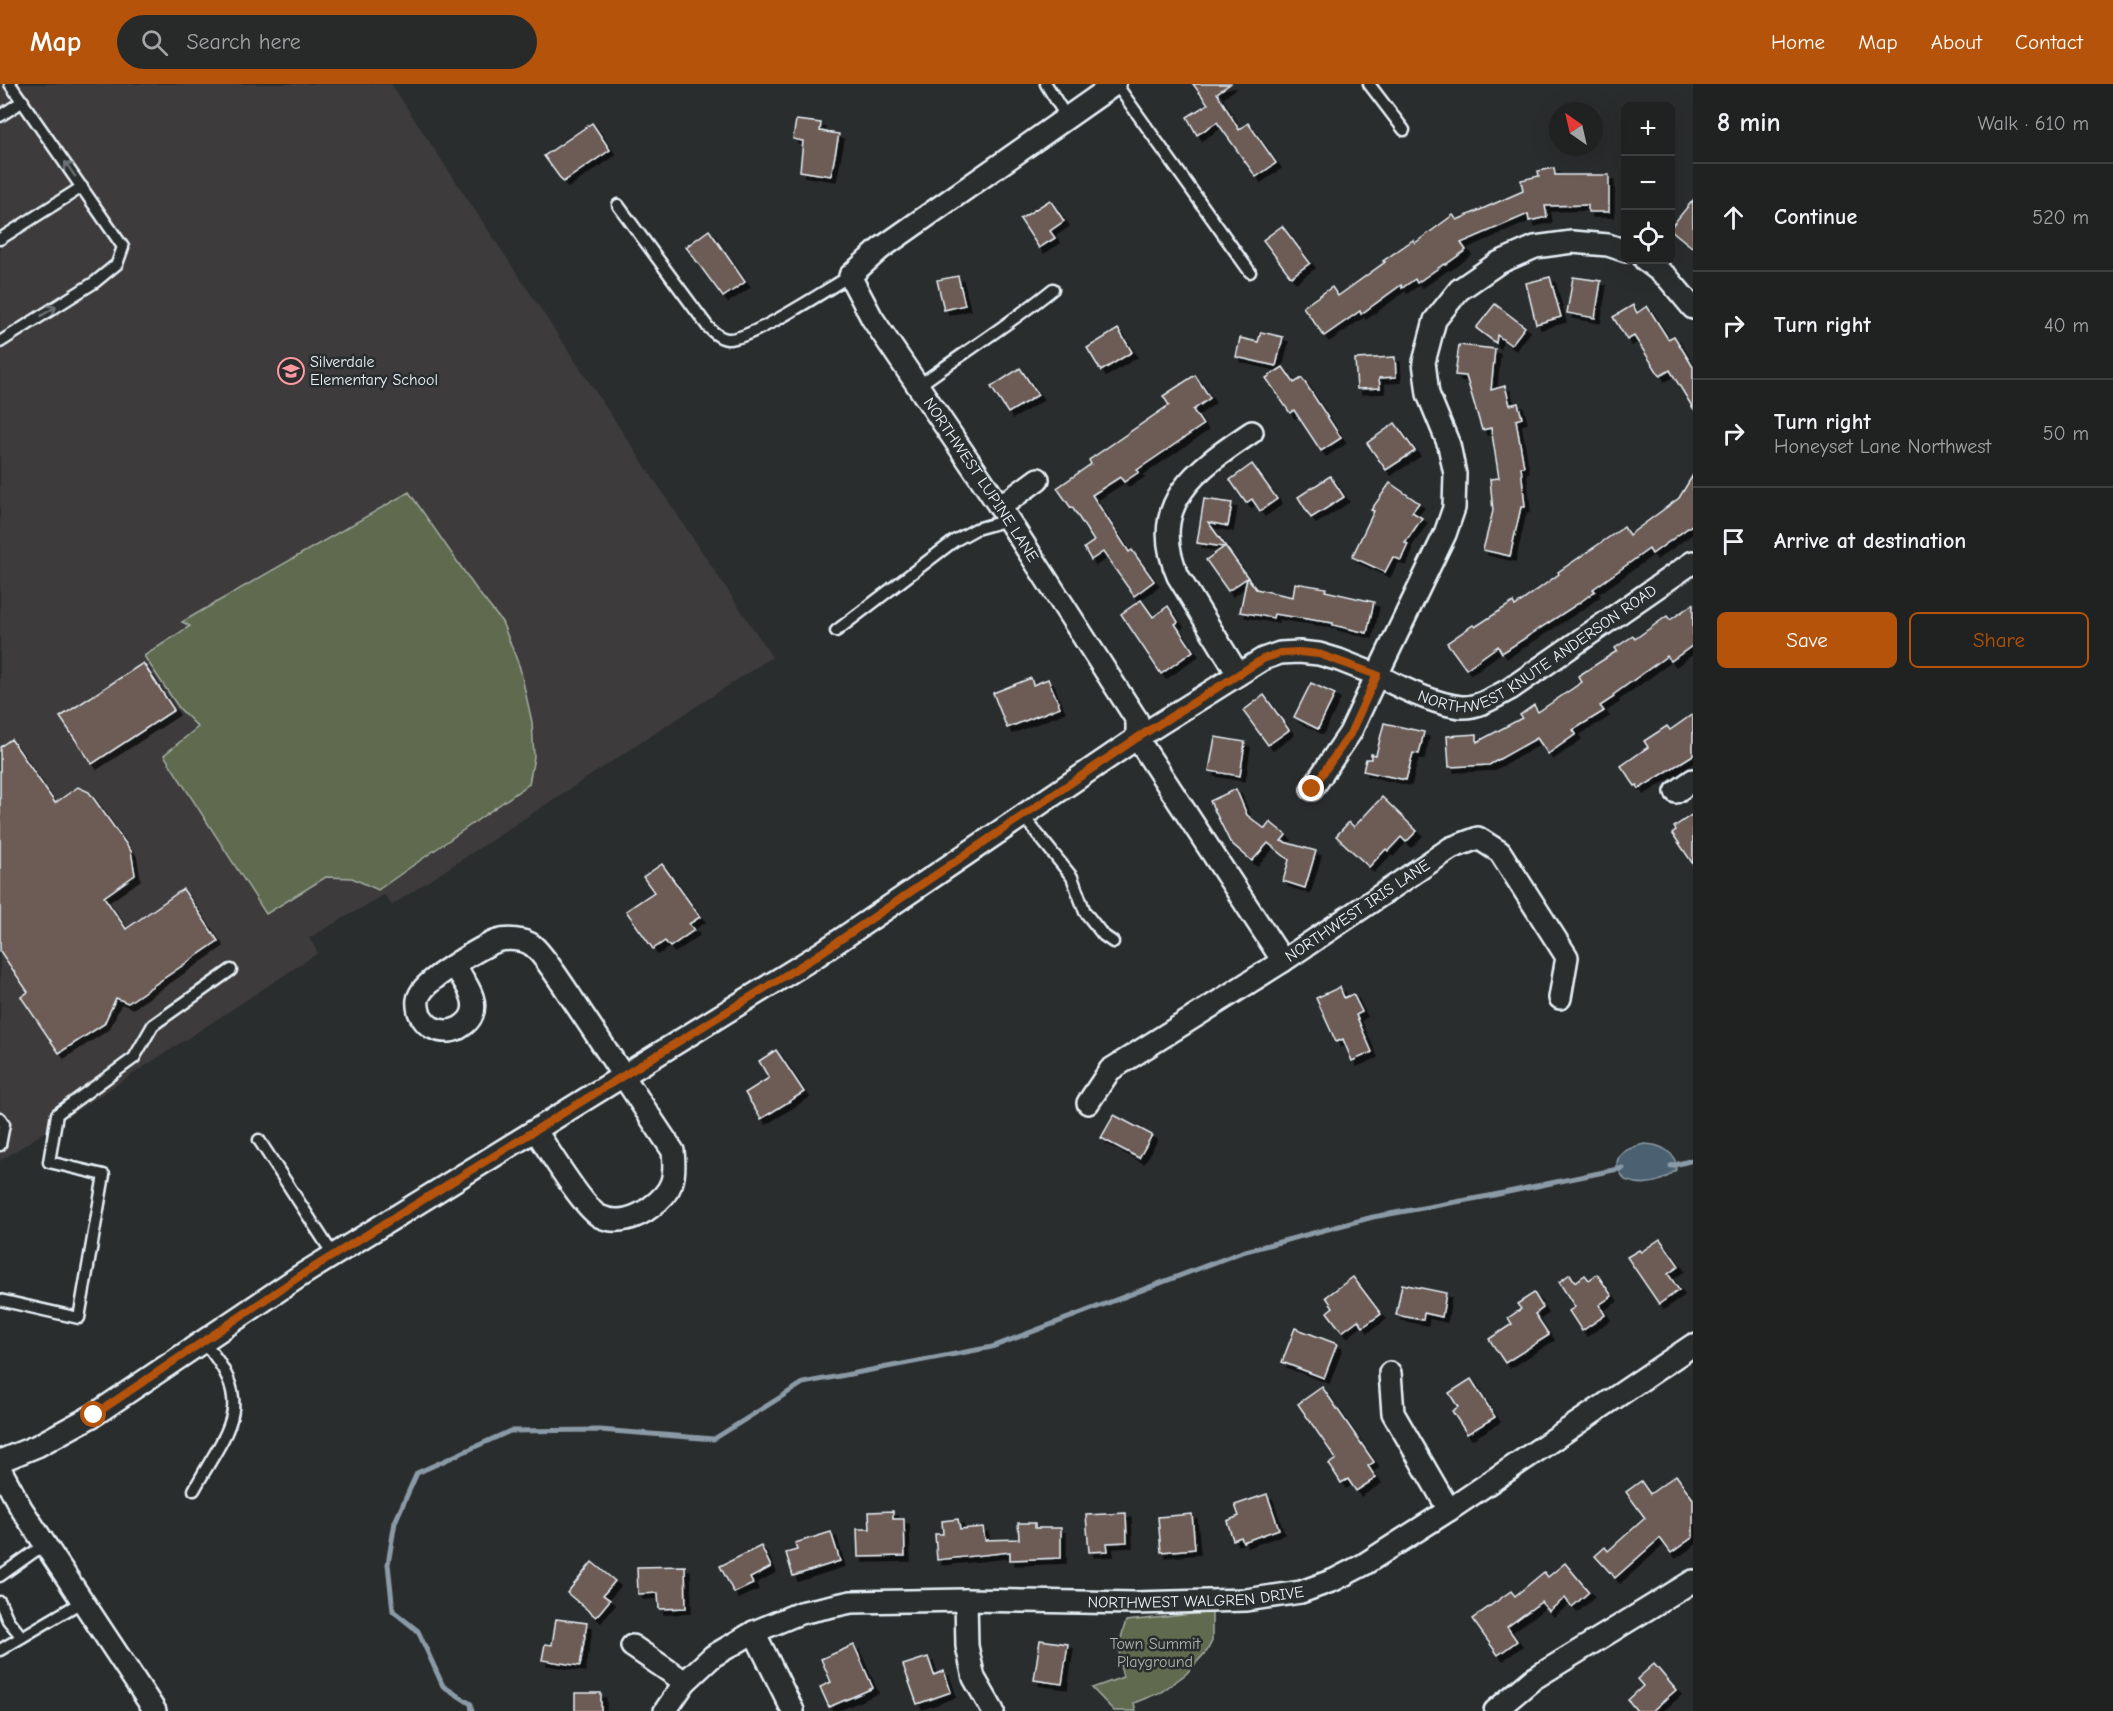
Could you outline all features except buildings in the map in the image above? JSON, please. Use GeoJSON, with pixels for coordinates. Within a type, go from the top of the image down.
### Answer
{"type":"FeatureCollection","features":[{"type":"Feature","properties":{"kind":"street"},"geometry":{"type":"LineString","coordinates":[[850,276],[880,249],[1115,84]]}},
{"type":"Feature","properties":{"kind":"street"},"geometry":{"type":"LineString","coordinates":[[1312,789],[1350,734],[1445,534],[1454,508],[1455,474],[1449,445],[1428,394],[1424,362],[1435,320],[1459,290],[1498,263],[1535,247],[1572,242],[1608,245],[1621,249]]}},
{"type":"Feature","properties":{"kind":"street"},"geometry":{"type":"LineString","coordinates":[[1650,264],[1667,277],[1693,308]]}},
{"type":"Feature","properties":{"kind":"street","name":"NORTHWEST LUPINE LANE"},"geometry":{"type":"LineString","coordinates":[[850,276],[872,318],[1004,513],[1137,720],[1137,738],[1283,961]]}},
{"type":"Feature","properties":{"kind":"street"},"geometry":{"type":"LineString","coordinates":[[1238,674],[1178,576],[1167,545],[1169,522],[1175,503],[1199,471],[1252,432]]}},
{"type":"Feature","properties":{"kind":"street"},"geometry":{"type":"LineString","coordinates":[[1004,513],[1038,479]]}},
{"type":"Feature","properties":{"kind":"street","name":"NORTHWEST KNUTE ANDERSON ROAD"},"geometry":{"type":"LineString","coordinates":[[0,1461],[37,1446],[94,1415],[334,1256],[815,957],[1137,738],[1263,659],[1280,653],[1319,654],[1377,675],[1412,694],[1462,707],[1486,702],[1510,689],[1693,562]]}},
{"type":"Feature","properties":{"kind":"street","name":"NORTHWEST IRIS LANE"},"geometry":{"type":"LineString","coordinates":[[1088,1103],[1110,1070],[1283,961],[1451,848],[1478,838],[1500,852],[1567,957],[1560,998]]}},
{"type":"Feature","properties":{"kind":"street"},"geometry":{"type":"LineString","coordinates":[[454,966],[499,940],[515,939],[532,945],[563,984],[673,1151],[673,1182],[663,1198],[629,1220],[599,1216],[584,1200],[536,1131]]}},
{"type":"Feature","properties":{"kind":"street","name":"NORTHWEST WALGREN DRIVE"},"geometry":{"type":"LineString","coordinates":[[665,1711],[685,1682],[713,1656],[754,1632],[800,1613],[851,1602],[966,1600],[1134,1603],[1246,1600],[1301,1592],[1334,1580],[1363,1565],[1449,1510],[1693,1345]]}},
{"type":"Feature","properties":{"kind":"street"},"geometry":{"type":"LineString","coordinates":[[1390,1373],[1393,1413],[1449,1510]]}},
{"type":"Feature","properties":{"kind":"street"},"geometry":{"type":"LineString","coordinates":[[0,1468],[21,1508],[155,1711]]}},
{"type":"Feature","properties":{"kind":"street"},"geometry":{"type":"LineString","coordinates":[[1495,1711],[1533,1679],[1693,1581]]}},
{"type":"Feature","properties":{"kind":"street"},"geometry":{"type":"LineString","coordinates":[[966,1600],[967,1646],[974,1678],[993,1711]]}},
{"type":"Feature","properties":{"kind":"street"},"geometry":{"type":"LineString","coordinates":[[754,1632],[793,1711]]}},
{"type":"Feature","properties":{"kind":"street"},"geometry":{"type":"LineString","coordinates":[[632,1646],[685,1682]]}},
{"type":"Feature","properties":{"kind":"lane"},"geometry":{"type":"LineString","coordinates":[[0,342],[95,282],[117,264],[123,247],[10,84]]}},
{"type":"Feature","properties":{"kind":"lane"},"geometry":{"type":"LineString","coordinates":[[1046,84],[1067,118]]}},
{"type":"Feature","properties":{"kind":"lane"},"geometry":{"type":"LineString","coordinates":[[1115,84],[1250,272]]}},
{"type":"Feature","properties":{"kind":"lane"},"geometry":{"type":"LineString","coordinates":[[1369,84],[1404,130]]}},
{"type":"Feature","properties":{"kind":"lane"},"geometry":{"type":"LineString","coordinates":[[0,116],[23,101]]}},
{"type":"Feature","properties":{"kind":"lane"},"geometry":{"type":"LineString","coordinates":[[0,239],[82,187]]}},
{"type":"Feature","properties":{"kind":"lane"},"geometry":{"type":"LineString","coordinates":[[618,205],[708,327],[728,339],[754,332],[850,276]]}},
{"type":"Feature","properties":{"kind":"lane"},"geometry":{"type":"LineString","coordinates":[[918,386],[1034,305],[1053,288]]}},
{"type":"Feature","properties":{"kind":"lane"},"geometry":{"type":"LineString","coordinates":[[836,631],[954,541],[1004,513]]}},
{"type":"Feature","properties":{"kind":"lane"},"geometry":{"type":"LineString","coordinates":[[1023,816],[1072,878],[1085,912],[1103,935],[1113,942]]}},
{"type":"Feature","properties":{"kind":"lane"},"geometry":{"type":"LineString","coordinates":[[0,1300],[79,1318],[104,1175],[49,1162],[57,1114],[134,1058],[153,1025],[231,970]]}},
{"type":"Feature","properties":{"kind":"lane"},"geometry":{"type":"LineString","coordinates":[[0,1118],[4,1124],[0,1145]]}},
{"type":"Feature","properties":{"kind":"lane"},"geometry":{"type":"LineString","coordinates":[[259,1140],[334,1256]]}},
{"type":"Feature","properties":{"kind":"lane"},"geometry":{"type":"LineString","coordinates":[[194,1490],[219,1448],[233,1415],[234,1398],[231,1382],[225,1368],[203,1341]]}},
{"type":"Feature","properties":{"kind":"lane"},"geometry":{"type":"LineString","coordinates":[[0,1576],[45,1544]]}},
{"type":"Feature","properties":{"kind":"lane"},"geometry":{"type":"LineString","coordinates":[[0,1650],[83,1601]]}},
{"type":"Feature","properties":{"kind":"lane"},"geometry":{"type":"LineString","coordinates":[[0,1602],[8,1620],[22,1637]]}},
{"type":"Feature","properties":{"kind":"shaded area","name":"Silverdale Elementary School"},"geometry":{"type":"Polygon","coordinates":[[[0,84],[391,84],[772,657],[392,905],[384,895],[309,938],[318,953],[0,1161],[0,84]]]}},
{"type":"Feature","properties":{"kind":"green space"},"geometry":{"type":"Polygon","coordinates":[[[409,492],[479,593],[502,622],[520,668],[532,722],[534,757],[529,784],[378,890],[352,878],[326,877],[266,914],[164,755],[198,727],[179,708],[144,656],[190,626],[182,622],[409,492]]]}},
{"type":"Feature","properties":{"kind":"green space","name":"Town Summit Playground"},"geometry":{"type":"Polygon","coordinates":[[[1212,1612],[1212,1641],[1207,1651],[1186,1674],[1161,1692],[1134,1703],[1136,1711],[1114,1711],[1092,1688],[1123,1677],[1120,1649],[1126,1621],[1212,1612]]]}},
{"type":"Feature","properties":{"kind":"water"},"geometry":{"type":"Polygon","coordinates":[[[1644,1144],[1661,1147],[1671,1154],[1676,1170],[1652,1183],[1625,1180],[1617,1168],[1621,1154],[1644,1144]]]}},
{"type":"Feature","properties":{"kind":"waterway"},"geometry":{"type":"LineString","coordinates":[[1671,1166],[1693,1160]]}},
{"type":"Feature","properties":{"kind":"waterway"},"geometry":{"type":"LineString","coordinates":[[472,1711],[471,1704],[443,1686],[418,1631],[393,1611],[388,1564],[395,1522],[417,1473],[510,1431],[600,1430],[714,1439],[803,1383],[992,1347],[1242,1252],[1373,1217],[1623,1168]]}},
{"type":"Feature","properties":{"kind":"place","name":"Silverdale Elementary School"},"geometry":{"type":"Point","coordinates":[291,371]}},
{"type":"Feature","properties":{"kind":"route"},"geometry":{"type":"LineString","coordinates":[[94,1415],[300,1276],[815,957],[1137,738],[1263,659],[1280,653],[1319,654],[1377,675],[1350,734],[1312,789]]}}]}
